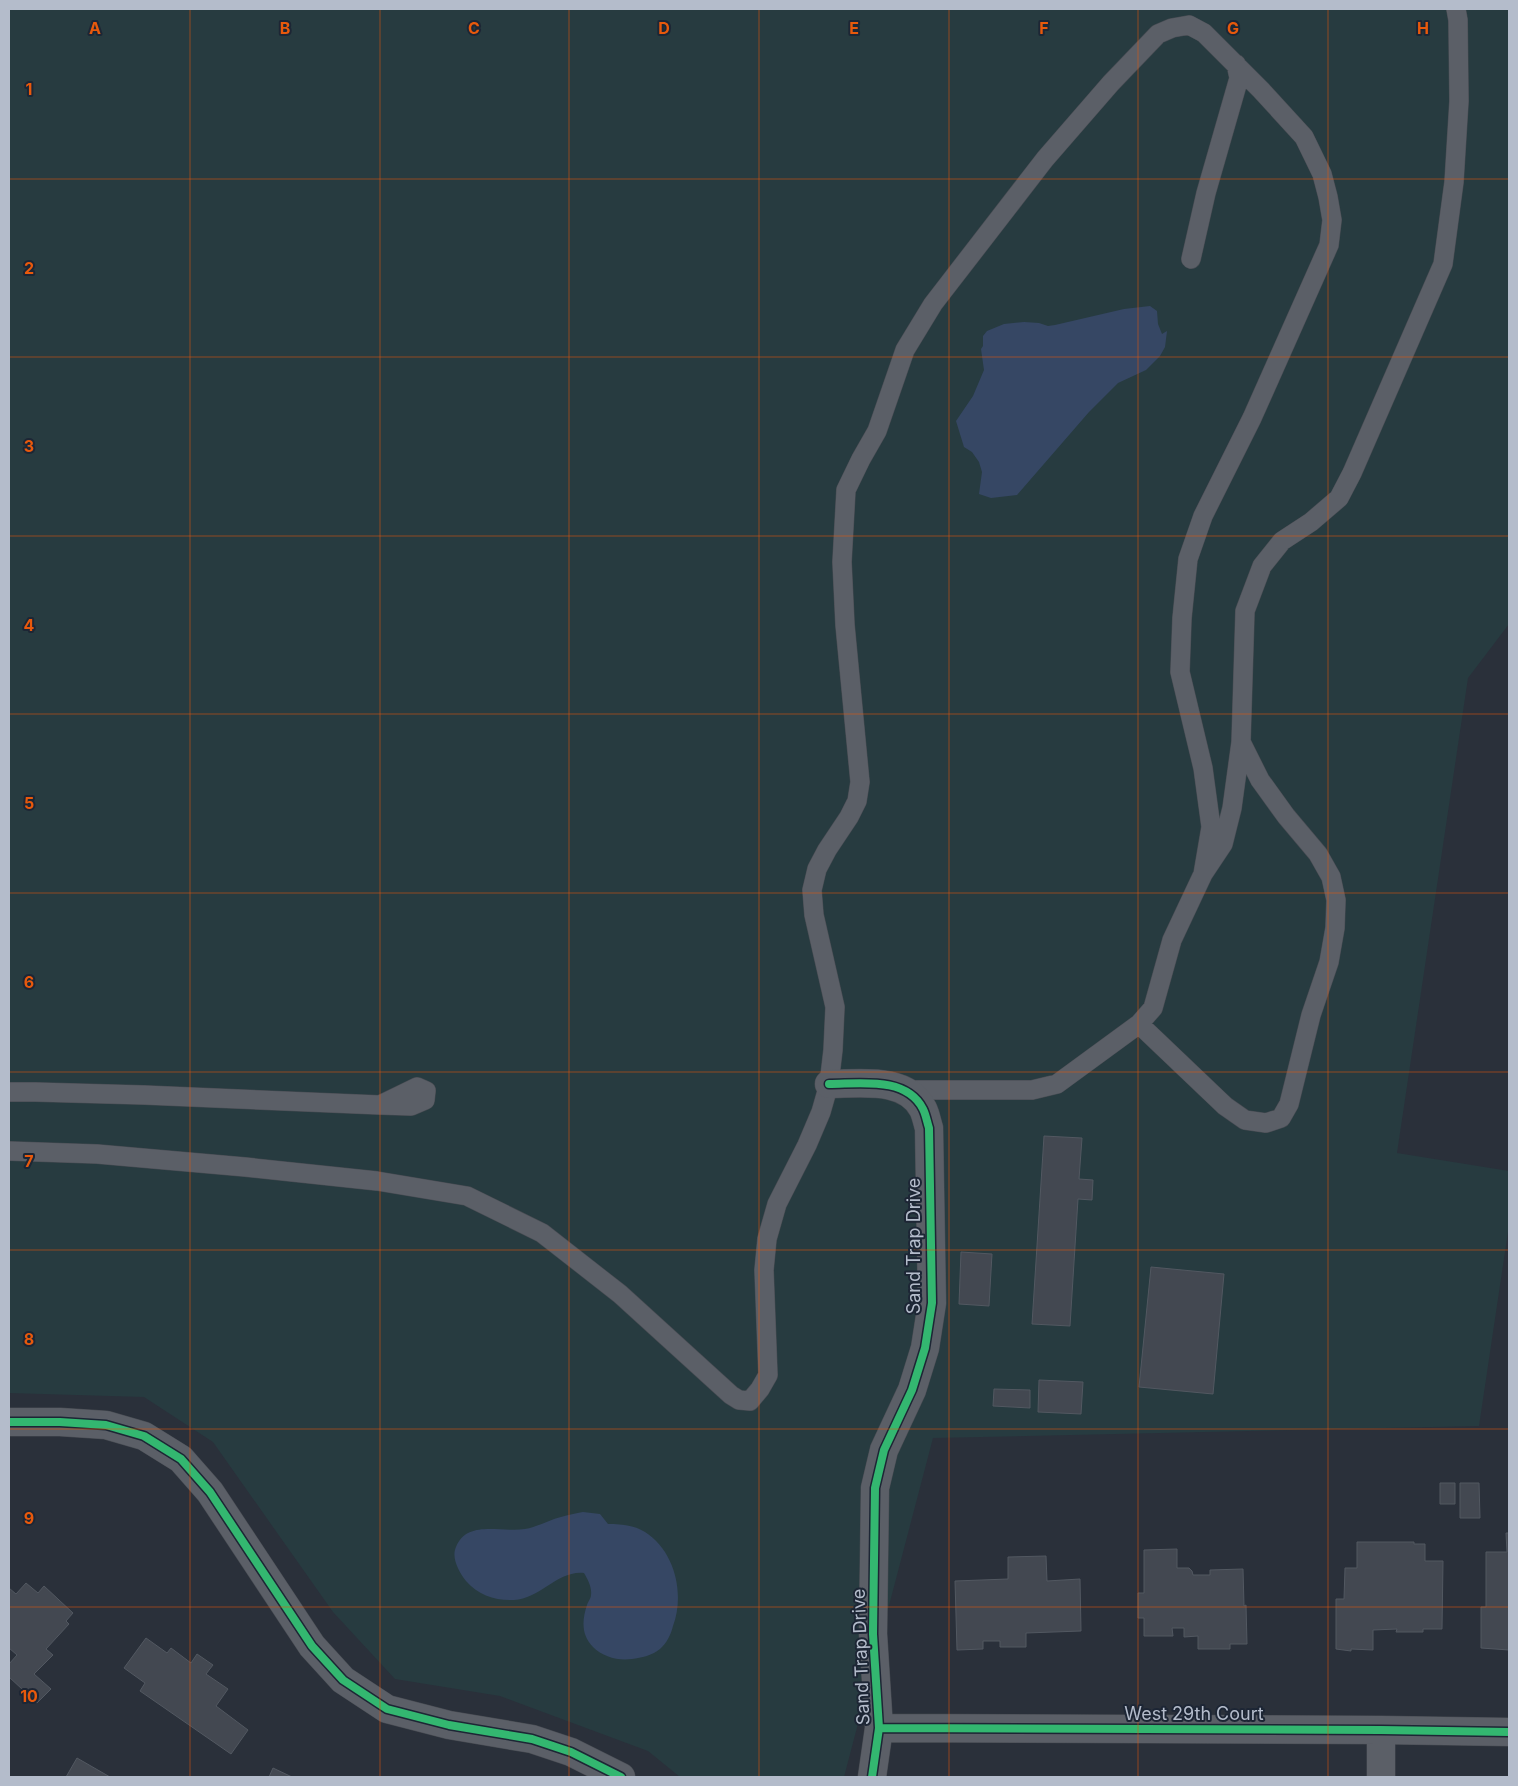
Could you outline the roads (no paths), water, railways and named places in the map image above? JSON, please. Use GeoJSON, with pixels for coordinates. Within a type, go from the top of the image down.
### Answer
{"type":"FeatureCollection","features":[{"type":"Feature","properties":{"kind":"street"},"geometry":{"type":"LineString","coordinates":[[829,1084],[884,1083],[906,1090]]}},
{"type":"Feature","properties":{"kind":"street","name":"Sand Trap Drive"},"geometry":{"type":"LineString","coordinates":[[872,1777],[879,1728],[873,1634],[875,1488],[884,1450],[912,1390],[925,1348],[932,1303],[929,1128],[923,1108],[906,1090]]}},
{"type":"Feature","properties":{"kind":"street"},"geometry":{"type":"LineString","coordinates":[[9,1422],[60,1422],[106,1425],[144,1436],[181,1460],[210,1492],[312,1646],[343,1680],[388,1709],[449,1725],[532,1739],[571,1752],[621,1777]]}},
{"type":"Feature","properties":{"kind":"street","name":"West 29th Court"},"geometry":{"type":"LineString","coordinates":[[879,1728],[1509,1732]]}},
{"type":"Feature","properties":{"kind":"street"},"geometry":{"type":"LineString","coordinates":[[1381,1730],[1381,1777]]}},
{"type":"Feature","properties":{"kind":"lane"},"geometry":{"type":"LineString","coordinates":[[1158,1042],[1149,1024],[1172,940],[1202,874],[1223,844],[1232,808],[1241,742],[1245,611],[1262,566],[1282,541],[1311,522],[1339,498],[1352,473],[1443,264],[1454,182],[1459,101],[1458,20],[1456,9]]}},
{"type":"Feature","properties":{"kind":"lane"},"geometry":{"type":"LineString","coordinates":[[9,1151],[97,1154],[245,1167],[377,1181],[467,1196],[542,1233],[620,1294],[731,1395],[739,1400],[750,1401],[768,1375],[764,1270],[767,1239],[777,1204],[807,1146],[821,1112],[829,1084],[835,1008],[814,915],[812,890],[817,870],[827,850],[849,817],[857,801],[860,782],[845,625],[843,571],[846,490],[877,431],[905,350],[933,304],[1045,159],[1111,83],[1158,34],[1172,28],[1189,25],[1204,33],[1236,64],[1304,137],[1322,174],[1332,220],[1329,244],[1252,418],[1203,516],[1188,559],[1182,618],[1180,672],[1203,768],[1211,827],[1202,874]]}},
{"type":"Feature","properties":{"kind":"lane"},"geometry":{"type":"LineString","coordinates":[[1191,259],[1206,192],[1239,78],[1236,64]]}},
{"type":"Feature","properties":{"kind":"lane"},"geometry":{"type":"LineString","coordinates":[[1232,99],[1243,91],[1262,90]]}},
{"type":"Feature","properties":{"kind":"lane"},"geometry":{"type":"LineString","coordinates":[[1139,1024],[1225,1106],[1245,1120],[1266,1123],[1280,1118],[1289,1104],[1311,1015],[1329,962],[1335,928],[1336,900],[1331,876],[1318,854],[1286,816],[1260,780],[1241,742]]}},
{"type":"Feature","properties":{"kind":"lane"},"geometry":{"type":"LineString","coordinates":[[906,1090],[1032,1090],[1057,1084],[1139,1024],[1153,1008]]}},
{"type":"Feature","properties":{"kind":"lane"},"geometry":{"type":"LineString","coordinates":[[9,1092],[120,1094],[380,1105]]}},
{"type":"Feature","properties":{"kind":"water"},"geometry":{"type":"Polygon","coordinates":[[[1150,306],[1157,311],[1158,324],[1162,334],[1167,331],[1165,347],[1160,356],[1146,370],[1118,383],[1089,412],[1017,495],[991,498],[979,494],[982,472],[979,462],[972,452],[964,447],[956,421],[973,396],[984,370],[981,349],[983,346],[983,336],[987,331],[1004,324],[1024,322],[1048,326],[1055,325],[1124,309],[1150,306]]]}},
{"type":"Feature","properties":{"kind":"water"},"geometry":{"type":"Polygon","coordinates":[[[583,1512],[600,1514],[608,1524],[627,1525],[645,1532],[664,1550],[675,1574],[678,1600],[676,1614],[668,1638],[662,1647],[654,1653],[639,1658],[621,1659],[606,1656],[593,1647],[586,1637],[584,1627],[585,1611],[591,1597],[591,1592],[584,1573],[566,1576],[532,1595],[507,1600],[494,1598],[476,1590],[466,1581],[458,1569],[454,1556],[456,1547],[461,1538],[468,1533],[486,1529],[525,1529],[556,1518],[583,1512]]]}}]}
